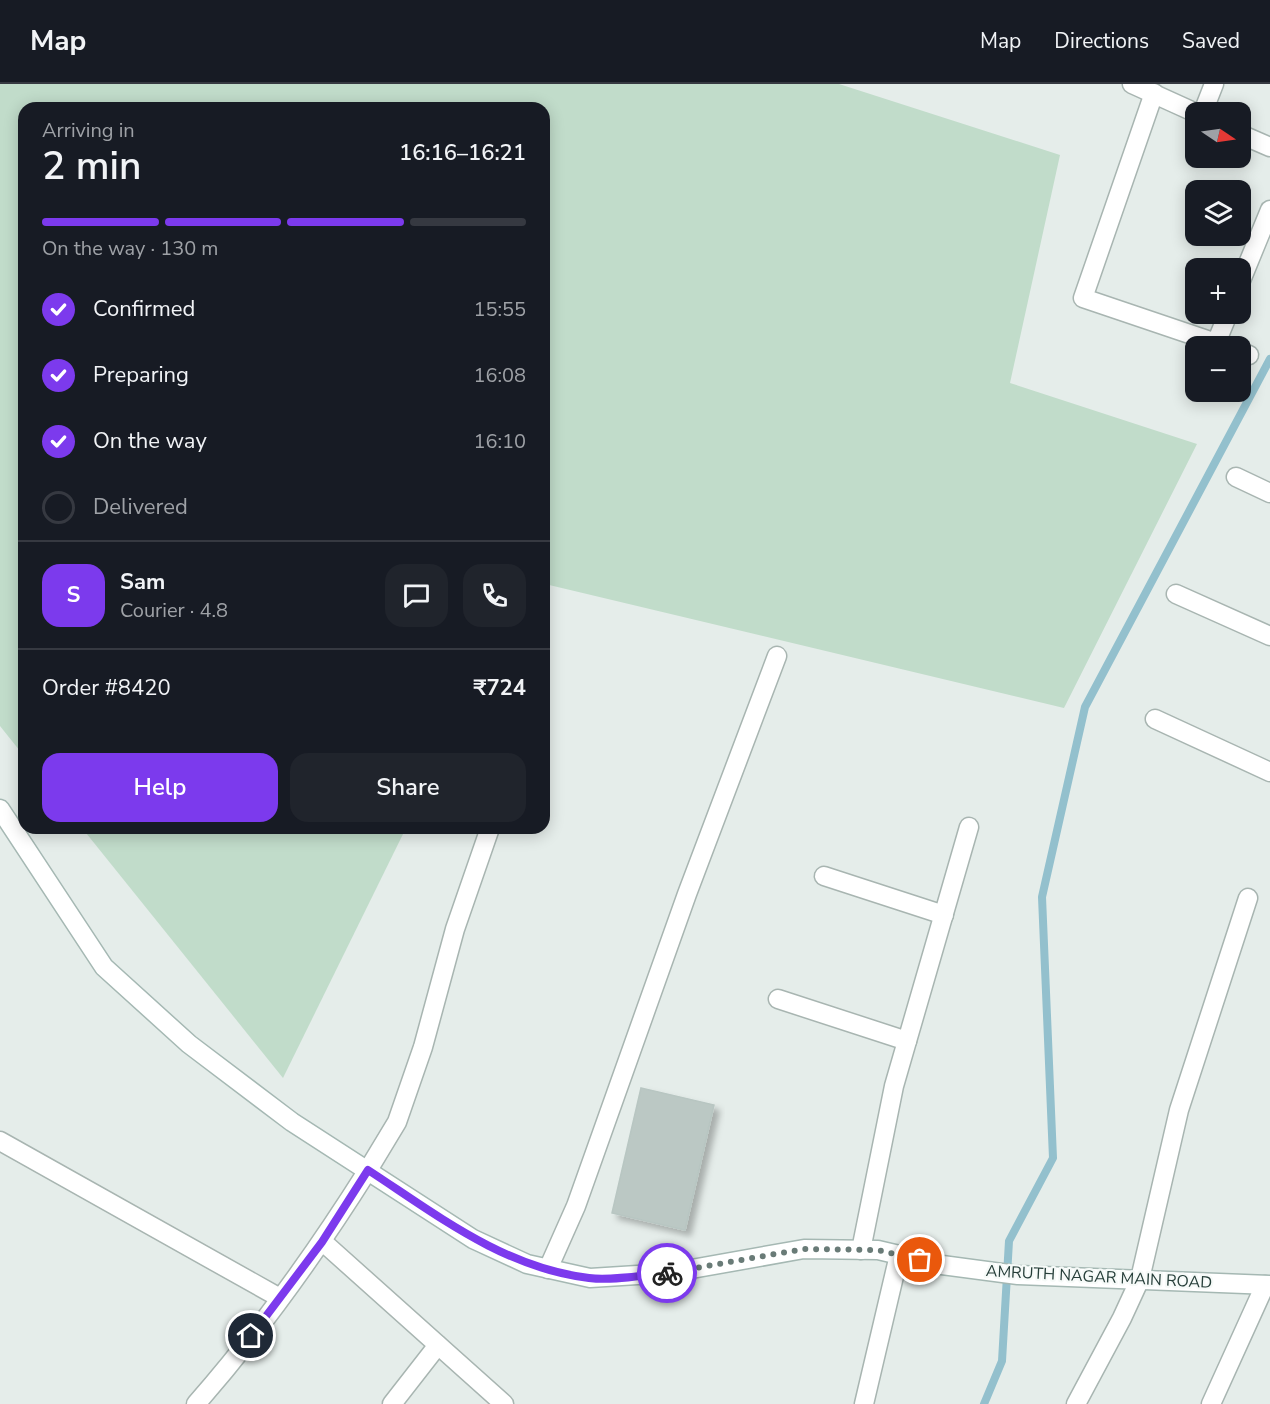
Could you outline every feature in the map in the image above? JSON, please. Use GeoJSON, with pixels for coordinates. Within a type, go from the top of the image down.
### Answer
{"type":"FeatureCollection","features":[{"type":"Feature","properties":{"kind":"street"},"geometry":{"type":"LineString","coordinates":[[1132,84],[1185,108]]}},
{"type":"Feature","properties":{"kind":"street"},"geometry":{"type":"LineString","coordinates":[[1207,102],[1214,84]]}},
{"type":"Feature","properties":{"kind":"street"},"geometry":{"type":"LineString","coordinates":[[1154,93],[1083,298],[1194,336]]}},
{"type":"Feature","properties":{"kind":"street"},"geometry":{"type":"LineString","coordinates":[[1251,139],[1270,147]]}},
{"type":"Feature","properties":{"kind":"street"},"geometry":{"type":"LineString","coordinates":[[1250,258],[1270,210]]}},
{"type":"Feature","properties":{"kind":"street"},"geometry":{"type":"LineString","coordinates":[[1236,477],[1270,493]]}},
{"type":"Feature","properties":{"kind":"street"},"geometry":{"type":"LineString","coordinates":[[1176,594],[1270,636]]}},
{"type":"Feature","properties":{"kind":"street"},"geometry":{"type":"LineString","coordinates":[[548,1269],[576,1206],[687,894],[777,656]]}},
{"type":"Feature","properties":{"kind":"street"},"geometry":{"type":"LineString","coordinates":[[1155,719],[1270,772]]}},
{"type":"Feature","properties":{"kind":"street","name":"AMRUTH NAGAR MAIN ROAD"},"geometry":{"type":"LineString","coordinates":[[0,809],[104,967],[189,1044],[292,1122],[473,1239],[527,1264],[590,1278],[601,1278],[669,1273],[804,1249],[861,1250],[899,1255],[942,1265],[1018,1275],[1267,1285]]}},
{"type":"Feature","properties":{"kind":"street"},"geometry":{"type":"LineString","coordinates":[[861,1250],[894,1086],[969,827]]}},
{"type":"Feature","properties":{"kind":"street"},"geometry":{"type":"LineString","coordinates":[[196,1404],[322,1242],[397,1122],[423,1047],[455,929],[488,834]]}},
{"type":"Feature","properties":{"kind":"street"},"geometry":{"type":"LineString","coordinates":[[824,876],[944,915]]}},
{"type":"Feature","properties":{"kind":"street"},"geometry":{"type":"LineString","coordinates":[[1076,1404],[1140,1279],[1179,1110],[1248,898]]}},
{"type":"Feature","properties":{"kind":"street"},"geometry":{"type":"LineString","coordinates":[[777,999],[907,1041]]}},
{"type":"Feature","properties":{"kind":"street"},"geometry":{"type":"LineString","coordinates":[[0,1141],[280,1298]]}},
{"type":"Feature","properties":{"kind":"street"},"geometry":{"type":"LineString","coordinates":[[322,1242],[504,1404]]}},
{"type":"Feature","properties":{"kind":"street"},"geometry":{"type":"LineString","coordinates":[[864,1404],[899,1255]]}},
{"type":"Feature","properties":{"kind":"street"},"geometry":{"type":"LineString","coordinates":[[1211,1404],[1267,1285]]}},
{"type":"Feature","properties":{"kind":"street"},"geometry":{"type":"LineString","coordinates":[[392,1404],[438,1345]]}},
{"type":"Feature","properties":{"kind":"green space"},"geometry":{"type":"Polygon","coordinates":[[[0,84],[839,84],[1060,155],[1010,383],[1197,444],[1064,708],[550,585],[550,102],[18,102],[18,748],[0,726],[0,84]]]}},
{"type":"Feature","properties":{"kind":"green space"},"geometry":{"type":"Polygon","coordinates":[[[87,834],[403,834],[283,1078],[87,834]]]}},
{"type":"Feature","properties":{"kind":"building"},"geometry":{"type":"Polygon","coordinates":[[[641,1088],[714,1105],[685,1230],[612,1213],[641,1088]]]}},
{"type":"Feature","properties":{"kind":"waterway"},"geometry":{"type":"LineString","coordinates":[[984,1404],[1002,1361],[1009,1241],[1053,1158],[1042,897],[1085,707],[1270,359]]}},
{"type":"Feature","properties":{"kind":"way so far"},"geometry":{"type":"LineString","coordinates":[[667,1273],[804,1249],[878,1250],[920,1260]]}},
{"type":"Feature","properties":{"kind":"route"},"geometry":{"type":"LineString","coordinates":[[251,1336],[322,1242],[368,1170],[473,1239],[527,1264],[590,1278],[667,1273]]}}]}
